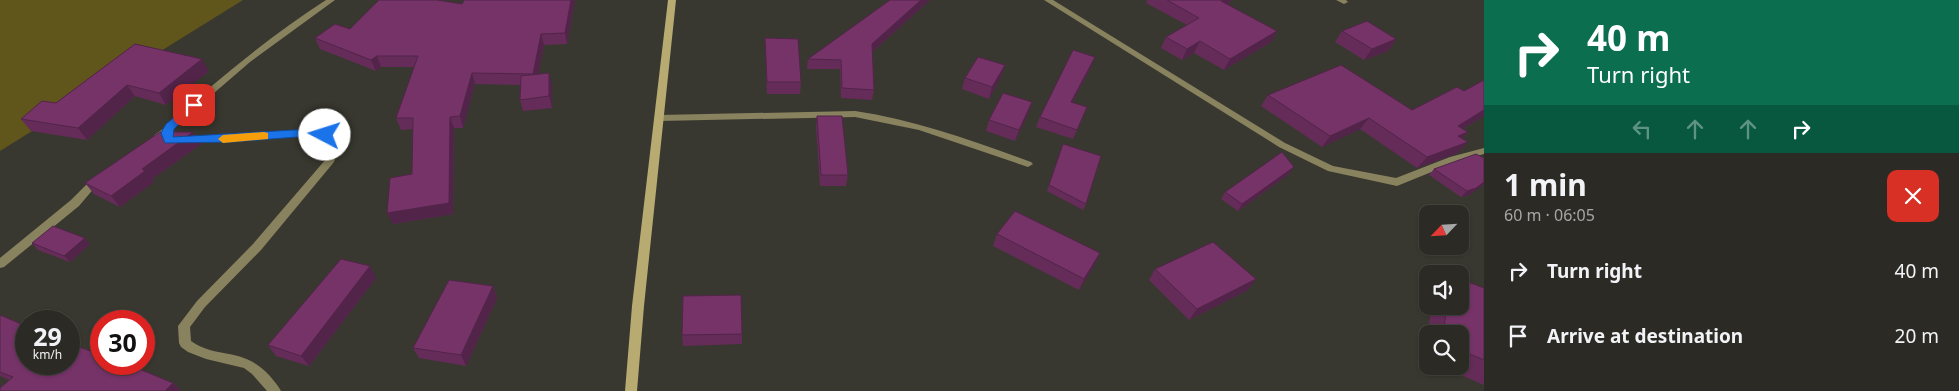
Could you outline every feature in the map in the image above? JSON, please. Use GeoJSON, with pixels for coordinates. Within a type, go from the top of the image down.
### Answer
{"type":"FeatureCollection","features":[{"type":"Feature","properties":{"kind":"street"},"geometry":{"type":"LineString","coordinates":[[150,143],[166,133],[170,127],[206,94],[297,22],[331,0]]}},
{"type":"Feature","properties":{"kind":"street"},"geometry":{"type":"LineString","coordinates":[[631,391],[638,306],[672,0]]}},
{"type":"Feature","properties":{"kind":"street"},"geometry":{"type":"LineString","coordinates":[[1048,0],[1282,145],[1331,169],[1397,182],[1453,159],[1484,151]]}},
{"type":"Feature","properties":{"kind":"street"},"geometry":{"type":"LineString","coordinates":[[659,118],[855,114],[880,117],[950,137],[1028,164]]}},
{"type":"Feature","properties":{"kind":"street"},"geometry":{"type":"LineString","coordinates":[[166,133],[169,140],[231,139],[311,132],[325,135],[332,142],[334,149],[331,160],[257,247],[200,304],[184,326],[185,343],[196,352],[244,363],[260,374],[275,391]]}},
{"type":"Feature","properties":{"kind":"street"},"geometry":{"type":"LineString","coordinates":[[0,264],[75,203],[95,180],[111,170]]}},
{"type":"Feature","properties":{"kind":"shaded area"},"geometry":{"type":"Polygon","coordinates":[[[0,0],[243,0],[0,151],[0,0]]]}},
{"type":"Feature","properties":{"kind":"building"},"geometry":{"type":"Polygon","coordinates":[[[379,0],[437,0],[462,4],[464,0],[571,0],[565,33],[541,34],[533,74],[472,73],[460,116],[450,117],[449,203],[387,213],[390,178],[412,174],[413,118],[396,118],[418,56],[377,56],[371,60],[315,38],[335,24],[350,29],[379,0]]]}},
{"type":"Feature","properties":{"kind":"building"},"geometry":{"type":"Polygon","coordinates":[[[890,0],[921,0],[872,44],[874,90],[842,88],[841,60],[808,59],[890,0]]]}},
{"type":"Feature","properties":{"kind":"building"},"geometry":{"type":"Polygon","coordinates":[[[1167,0],[1223,0],[1221,1],[1277,31],[1230,59],[1200,41],[1187,49],[1166,37],[1199,18],[1167,0]]]}},
{"type":"Feature","properties":{"kind":"building"},"geometry":{"type":"Polygon","coordinates":[[[1367,21],[1396,39],[1372,49],[1342,31],[1367,21]]]}},
{"type":"Feature","properties":{"kind":"building"},"geometry":{"type":"Polygon","coordinates":[[[765,38],[798,39],[801,82],[767,82],[765,38]]]}},
{"type":"Feature","properties":{"kind":"building"},"geometry":{"type":"Polygon","coordinates":[[[135,44],[202,59],[159,93],[127,85],[78,128],[21,119],[42,101],[56,103],[135,44]]]}},
{"type":"Feature","properties":{"kind":"building"},"geometry":{"type":"Polygon","coordinates":[[[1073,50],[1095,57],[1071,102],[1087,107],[1077,130],[1040,117],[1073,50]]]}},
{"type":"Feature","properties":{"kind":"building"},"geometry":{"type":"Polygon","coordinates":[[[978,57],[1005,65],[992,87],[965,78],[978,57]]]}},
{"type":"Feature","properties":{"kind":"building"},"geometry":{"type":"Polygon","coordinates":[[[1341,65],[1412,110],[1457,87],[1464,91],[1484,80],[1484,110],[1458,126],[1468,132],[1458,136],[1468,142],[1427,157],[1369,118],[1330,136],[1268,95],[1341,65]]]}},
{"type":"Feature","properties":{"kind":"building"},"geometry":{"type":"Polygon","coordinates":[[[549,73],[549,96],[520,100],[521,76],[549,73]]]}},
{"type":"Feature","properties":{"kind":"building"},"geometry":{"type":"Polygon","coordinates":[[[1003,93],[1032,102],[1019,130],[989,120],[1003,93]]]}},
{"type":"Feature","properties":{"kind":"building"},"geometry":{"type":"Polygon","coordinates":[[[817,116],[842,116],[848,175],[821,175],[817,116]]]}},
{"type":"Feature","properties":{"kind":"building"},"geometry":{"type":"Polygon","coordinates":[[[160,132],[193,132],[142,169],[145,171],[111,196],[85,183],[160,132]]]}},
{"type":"Feature","properties":{"kind":"building"},"geometry":{"type":"Polygon","coordinates":[[[1063,144],[1101,156],[1086,204],[1049,185],[1063,144]]]}},
{"type":"Feature","properties":{"kind":"building"},"geometry":{"type":"Polygon","coordinates":[[[1282,152],[1294,167],[1242,204],[1225,192],[1282,152]]]}},
{"type":"Feature","properties":{"kind":"building"},"geometry":{"type":"Polygon","coordinates":[[[1476,154],[1484,158],[1484,182],[1476,188],[1467,191],[1434,169],[1476,154]]]}},
{"type":"Feature","properties":{"kind":"building"},"geometry":{"type":"Polygon","coordinates":[[[1015,211],[1100,253],[1084,279],[997,234],[1015,211]]]}},
{"type":"Feature","properties":{"kind":"building"},"geometry":{"type":"Polygon","coordinates":[[[53,226],[85,238],[64,256],[32,243],[53,226]]]}},
{"type":"Feature","properties":{"kind":"building"},"geometry":{"type":"Polygon","coordinates":[[[1213,242],[1256,279],[1197,309],[1155,269],[1213,242]]]}},
{"type":"Feature","properties":{"kind":"building"},"geometry":{"type":"Polygon","coordinates":[[[341,259],[370,266],[301,356],[268,345],[341,259]]]}},
{"type":"Feature","properties":{"kind":"building"},"geometry":{"type":"Polygon","coordinates":[[[449,280],[493,286],[461,355],[413,348],[449,280]]]}},
{"type":"Feature","properties":{"kind":"building"},"geometry":{"type":"Polygon","coordinates":[[[1469,282],[1484,288],[1484,360],[1469,354],[1469,325],[1444,325],[1446,315],[1469,315],[1469,282]]]}},
{"type":"Feature","properties":{"kind":"building"},"geometry":{"type":"Polygon","coordinates":[[[741,295],[742,334],[682,335],[683,296],[741,295]]]}},
{"type":"Feature","properties":{"kind":"building"},"geometry":{"type":"Polygon","coordinates":[[[0,315],[15,321],[15,375],[80,375],[80,347],[90,351],[90,375],[154,375],[173,383],[165,391],[0,391],[0,388],[13,377],[0,372],[0,315]]]}},
{"type":"Feature","properties":{"kind":"slow traffic"},"geometry":{"type":"LineString","coordinates":[[223,139],[264,136]]}},
{"type":"Feature","properties":{"kind":"route"},"geometry":{"type":"LineString","coordinates":[[194,105],[170,127],[166,133],[169,140],[231,139],[311,132],[325,135]]}}]}
